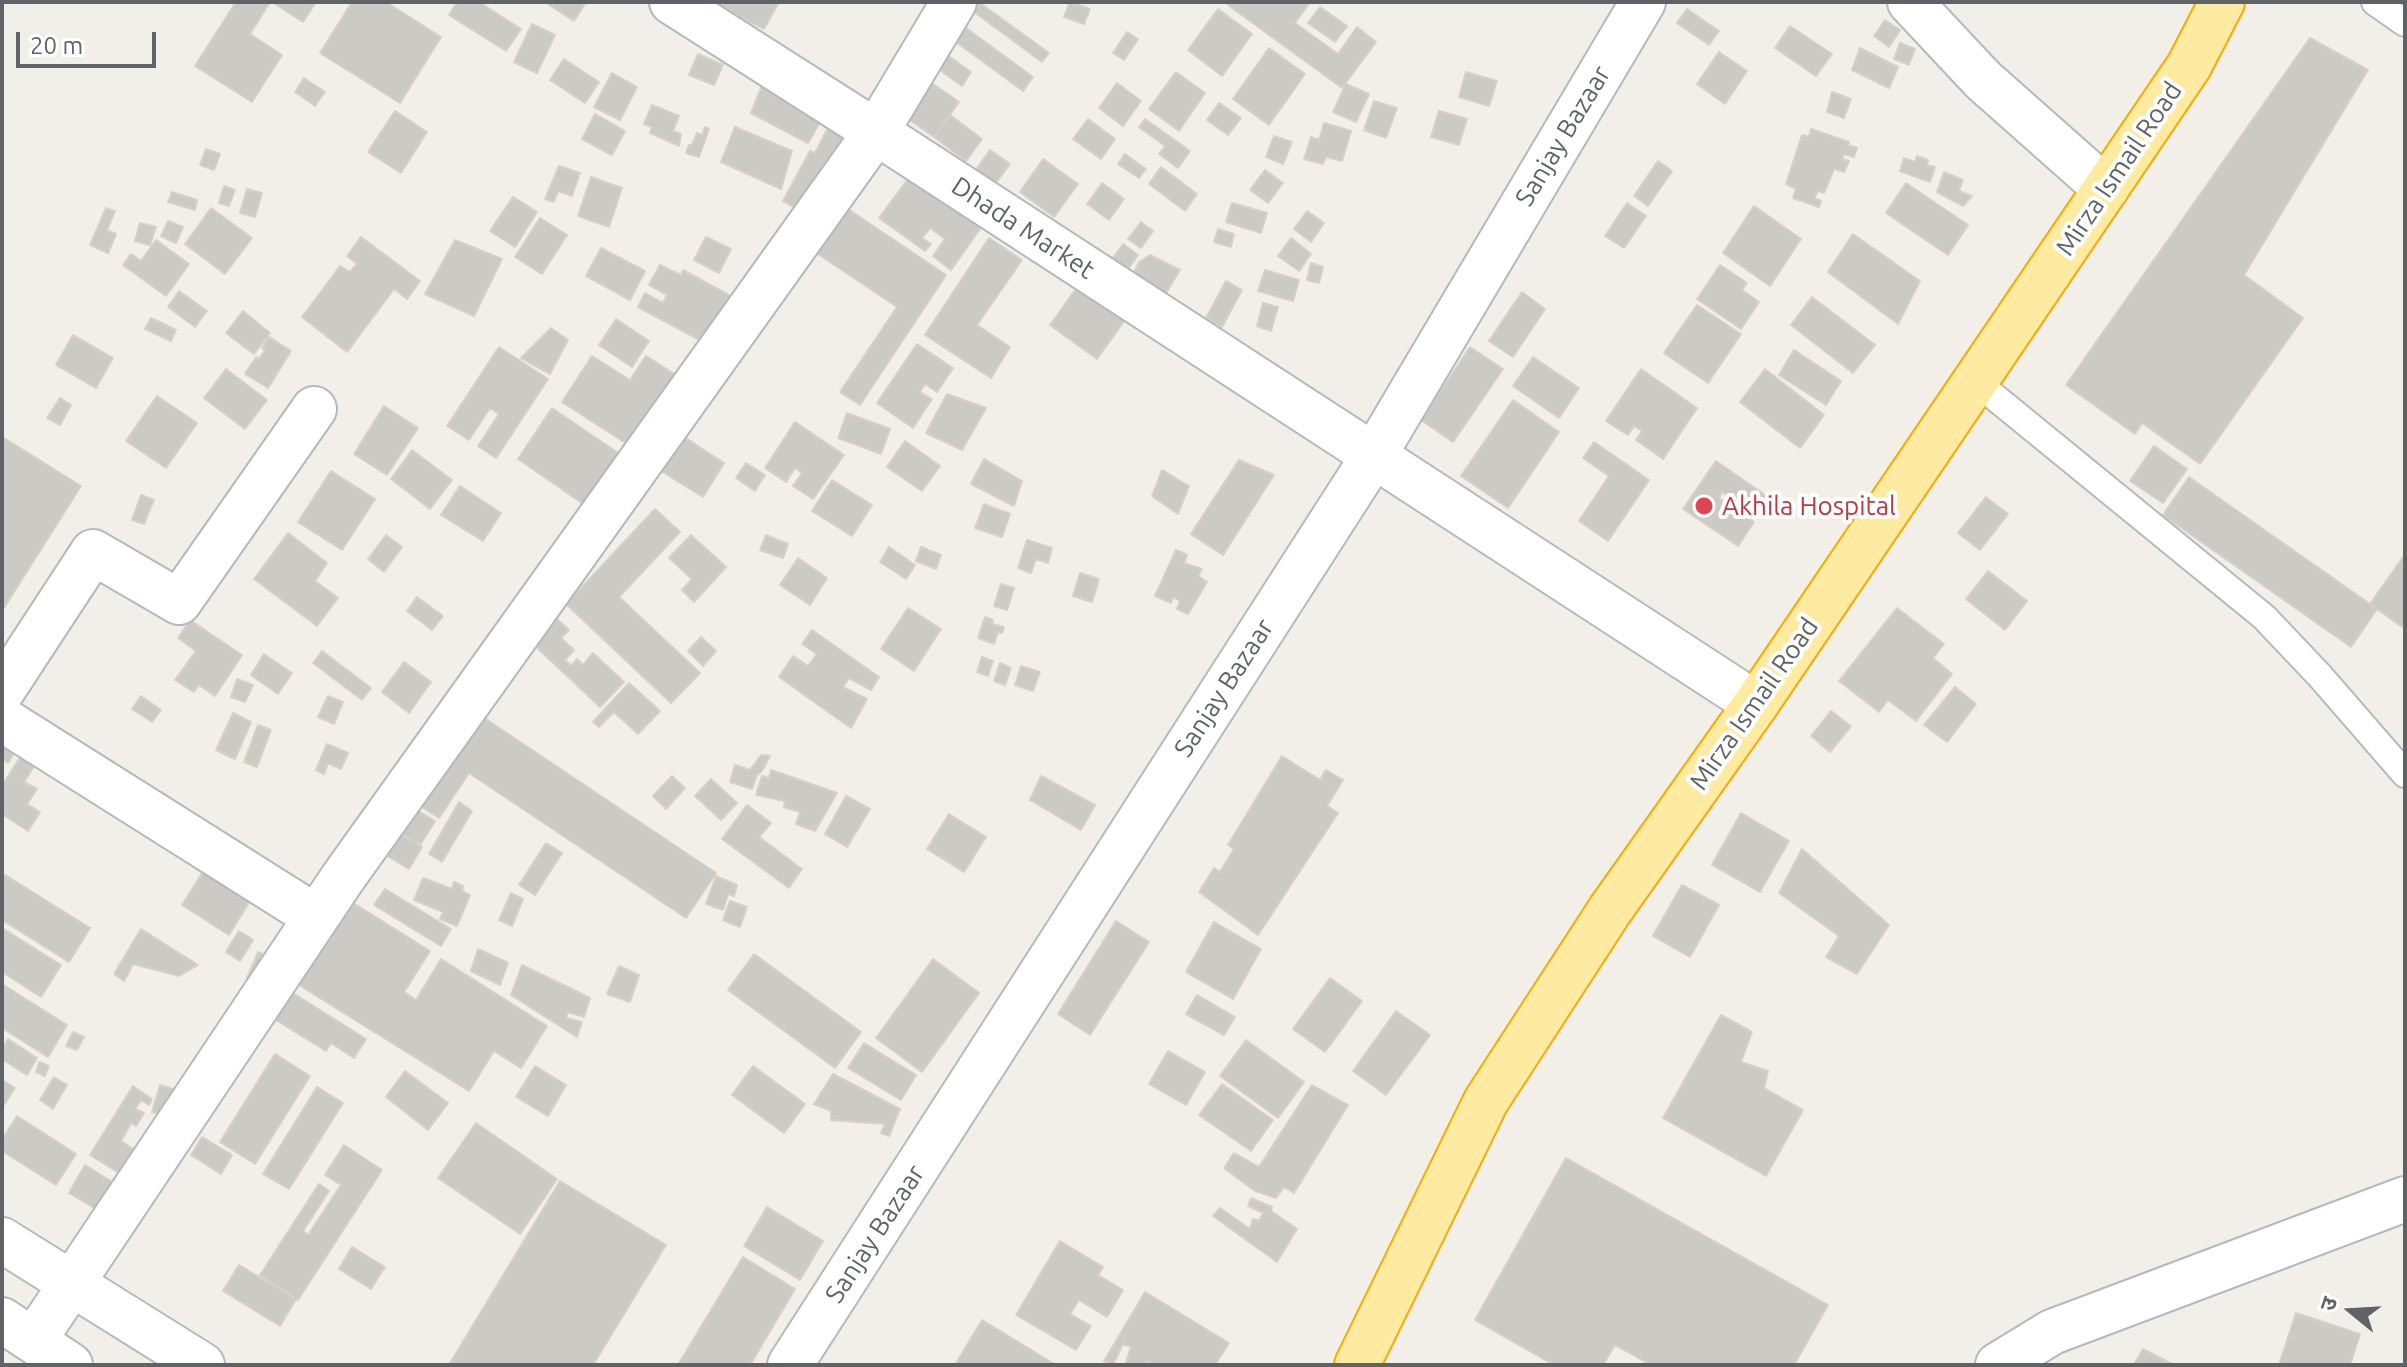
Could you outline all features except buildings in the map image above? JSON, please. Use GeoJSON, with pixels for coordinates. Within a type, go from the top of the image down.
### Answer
{"type":"FeatureCollection","features":[{"type":"Feature","properties":{"kind":"highway","name":"Mirza Ismail Road"},"geometry":{"type":"LineString","coordinates":[[1362,1364],[1486,1101],[1610,910],[1756,704],[2189,66],[2222,2]]}},
{"type":"Feature","properties":{"kind":"highway","name":"Mirza Ismail Road"},"geometry":{"type":"LineString","coordinates":[[2189,66],[2249,2]]}},
{"type":"Feature","properties":{"kind":"street","name":"Dhada Market"},"geometry":{"type":"LineString","coordinates":[[672,2],[1756,704]]}},
{"type":"Feature","properties":{"kind":"street"},"geometry":{"type":"LineString","coordinates":[[70,1365],[18,1330],[71,1284],[316,917],[876,132],[954,2]]}},
{"type":"Feature","properties":{"kind":"street","name":"Sanjay Bazaar"},"geometry":{"type":"LineString","coordinates":[[790,1365],[1373,457],[1643,2]]}},
{"type":"Feature","properties":{"kind":"street"},"geometry":{"type":"LineString","coordinates":[[1910,2],[1983,80],[2106,189]]}},
{"type":"Feature","properties":{"kind":"street"},"geometry":{"type":"LineString","coordinates":[[2,691],[93,552],[179,602],[314,409]]}},
{"type":"Feature","properties":{"kind":"street"},"geometry":{"type":"LineString","coordinates":[[2,719],[316,917]]}},
{"type":"Feature","properties":{"kind":"street"},"geometry":{"type":"LineString","coordinates":[[1998,1365],[2052,1332],[2405,1199]]}},
{"type":"Feature","properties":{"kind":"street"},"geometry":{"type":"LineString","coordinates":[[2,1240],[202,1365]]}},
{"type":"Feature","properties":{"kind":"lane"},"geometry":{"type":"LineString","coordinates":[[2375,2],[2405,23]]}},
{"type":"Feature","properties":{"kind":"lane"},"geometry":{"type":"LineString","coordinates":[[1975,381],[2264,617],[2405,774]]}},
{"type":"Feature","properties":{"kind":"place","name":"Akhila Hospital"},"geometry":{"type":"Point","coordinates":[1704,506]}}]}
